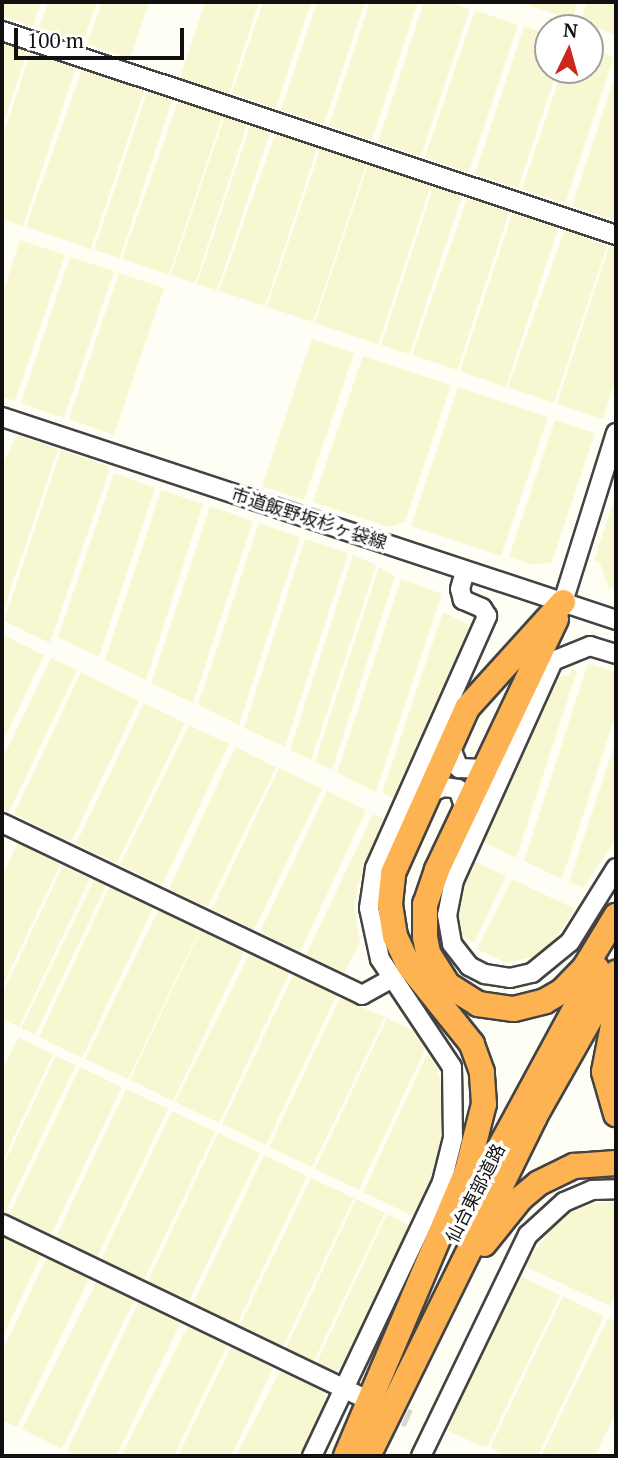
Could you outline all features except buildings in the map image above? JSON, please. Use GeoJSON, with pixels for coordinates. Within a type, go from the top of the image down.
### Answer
{"type":"FeatureCollection","features":[{"type":"Feature","properties":{"kind":"highway"},"geometry":{"type":"LineString","coordinates":[[346,1456],[467,1171],[484,1104],[482,1072],[472,1044],[408,964],[390,918],[393,873],[450,746],[476,696],[563,602]]}},
{"type":"Feature","properties":{"kind":"highway"},"geometry":{"type":"LineString","coordinates":[[563,602],[431,885],[423,920],[428,953],[436,970],[463,996],[495,1009],[545,1002],[585,967],[616,916]]}},
{"type":"Feature","properties":{"kind":"highway","name":"仙台東部道路"},"geometry":{"type":"LineString","coordinates":[[346,1456],[492,1158],[616,936]]}},
{"type":"Feature","properties":{"kind":"highway","name":"仙台東部道路"},"geometry":{"type":"LineString","coordinates":[[368,1456],[534,1118],[616,974]]}},
{"type":"Feature","properties":{"kind":"highway"},"geometry":{"type":"LineString","coordinates":[[616,1010],[604,1072],[616,1114]]}},
{"type":"Feature","properties":{"kind":"highway"},"geometry":{"type":"LineString","coordinates":[[368,1456],[484,1245],[506,1215],[521,1198],[556,1174],[593,1163],[616,1163]]}},
{"type":"Feature","properties":{"kind":"street"},"geometry":{"type":"LineString","coordinates":[[2,31],[616,235]]}},
{"type":"Feature","properties":{"kind":"street","name":"市道飯野坂杉ヶ袋線"},"geometry":{"type":"LineString","coordinates":[[2,417],[616,620]]}},
{"type":"Feature","properties":{"kind":"street"},"geometry":{"type":"LineString","coordinates":[[563,602],[616,433]]}},
{"type":"Feature","properties":{"kind":"street"},"geometry":{"type":"LineString","coordinates":[[312,1456],[351,1391],[442,1182],[453,1138],[452,1067],[441,1045],[391,979],[370,925],[370,895],[378,860],[487,615],[482,608],[463,600],[460,589],[466,571]]}},
{"type":"Feature","properties":{"kind":"street"},"geometry":{"type":"LineString","coordinates":[[616,654],[590,646],[553,661],[454,880],[447,915],[452,944],[469,966],[485,974],[510,978],[532,973],[570,942],[616,869]]}},
{"type":"Feature","properties":{"kind":"street"},"geometry":{"type":"LineString","coordinates":[[450,746],[459,768],[485,769]]}},
{"type":"Feature","properties":{"kind":"street"},"geometry":{"type":"LineString","coordinates":[[429,793],[444,786],[458,789],[466,811]]}},
{"type":"Feature","properties":{"kind":"street"},"geometry":{"type":"LineString","coordinates":[[2,823],[362,995],[391,979]]}},
{"type":"Feature","properties":{"kind":"street"},"geometry":{"type":"LineString","coordinates":[[421,1456],[528,1235],[564,1202],[592,1189],[616,1189]]}},
{"type":"Feature","properties":{"kind":"street"},"geometry":{"type":"LineString","coordinates":[[2,1224],[351,1391]]}},
{"type":"Feature","properties":{"kind":"green space"},"geometry":{"type":"Polygon","coordinates":[[[2,2],[41,2],[33,26],[2,16],[2,2]]]}},
{"type":"Feature","properties":{"kind":"green space"},"geometry":{"type":"Polygon","coordinates":[[[48,2],[97,2],[83,42],[39,28],[48,2]]]}},
{"type":"Feature","properties":{"kind":"green space"},"geometry":{"type":"Polygon","coordinates":[[[102,2],[149,2],[130,58],[87,44],[102,2]]]}},
{"type":"Feature","properties":{"kind":"green space"},"geometry":{"type":"Polygon","coordinates":[[[205,2],[259,2],[228,97],[179,81],[205,2]]]}},
{"type":"Feature","properties":{"kind":"green space"},"geometry":{"type":"Polygon","coordinates":[[[263,2],[311,2],[276,108],[232,93],[263,2]]]}},
{"type":"Feature","properties":{"kind":"green space"},"geometry":{"type":"Polygon","coordinates":[[[317,2],[365,2],[324,124],[281,110],[317,2]]]}},
{"type":"Feature","properties":{"kind":"green space"},"geometry":{"type":"Polygon","coordinates":[[[370,2],[418,2],[372,140],[329,125],[370,2]]]}},
{"type":"Feature","properties":{"kind":"green space"},"geometry":{"type":"Polygon","coordinates":[[[424,2],[449,2],[470,9],[421,156],[378,142],[424,2]]]}},
{"type":"Feature","properties":{"kind":"green space"},"geometry":{"type":"Polygon","coordinates":[[[518,2],[578,2],[574,14],[554,14],[518,2]]]}},
{"type":"Feature","properties":{"kind":"green space"},"geometry":{"type":"Polygon","coordinates":[[[587,2],[616,2],[616,35],[604,31],[604,14],[583,14],[587,2]]]}},
{"type":"Feature","properties":{"kind":"green space"},"geometry":{"type":"Polygon","coordinates":[[[475,10],[518,25],[469,172],[425,157],[475,10]]]}},
{"type":"Feature","properties":{"kind":"green space"},"geometry":{"type":"Polygon","coordinates":[[[524,26],[534,30],[534,84],[552,84],[518,188],[475,174],[524,26]]]}},
{"type":"Feature","properties":{"kind":"green space"},"geometry":{"type":"Polygon","coordinates":[[[2,40],[28,49],[2,127],[2,40]]]}},
{"type":"Feature","properties":{"kind":"green space"},"geometry":{"type":"Polygon","coordinates":[[[31,50],[76,68],[23,226],[2,219],[2,139],[31,50]]]}},
{"type":"Feature","properties":{"kind":"green space"},"geometry":{"type":"Polygon","coordinates":[[[604,54],[614,57],[565,204],[522,189],[557,84],[604,84],[604,54]]]}},
{"type":"Feature","properties":{"kind":"green space"},"geometry":{"type":"Polygon","coordinates":[[[83,67],[144,91],[91,249],[26,227],[83,67]]]}},
{"type":"Feature","properties":{"kind":"green space"},"geometry":{"type":"Polygon","coordinates":[[[616,73],[616,217],[615,220],[572,206],[616,73]]]}},
{"type":"Feature","properties":{"kind":"green space"},"geometry":{"type":"Polygon","coordinates":[[[148,89],[172,101],[120,258],[94,250],[148,89]]]}},
{"type":"Feature","properties":{"kind":"green space"},"geometry":{"type":"Polygon","coordinates":[[[179,99],[223,114],[169,275],[122,259],[179,99]]]}},
{"type":"Feature","properties":{"kind":"green space"},"geometry":{"type":"Polygon","coordinates":[[[225,115],[247,125],[195,283],[171,275],[225,115]]]}},
{"type":"Feature","properties":{"kind":"green space"},"geometry":{"type":"Polygon","coordinates":[[[251,123],[270,133],[217,290],[197,284],[251,123]]]}},
{"type":"Feature","properties":{"kind":"green space"},"geometry":{"type":"Polygon","coordinates":[[[276,132],[318,146],[265,306],[219,291],[276,132]]]}},
{"type":"Feature","properties":{"kind":"green space"},"geometry":{"type":"Polygon","coordinates":[[[321,147],[366,165],[313,322],[267,307],[321,147]]]}},
{"type":"Feature","properties":{"kind":"green space"},"geometry":{"type":"Polygon","coordinates":[[[372,164],[431,184],[378,344],[315,323],[368,165],[372,164]]]}},
{"type":"Feature","properties":{"kind":"green space"},"geometry":{"type":"Polygon","coordinates":[[[434,185],[462,197],[409,354],[381,345],[434,185]]]}},
{"type":"Feature","properties":{"kind":"green space"},"geometry":{"type":"Polygon","coordinates":[[[468,196],[510,210],[457,370],[412,355],[468,196]]]}},
{"type":"Feature","properties":{"kind":"green space"},"geometry":{"type":"Polygon","coordinates":[[[513,211],[558,229],[506,387],[460,371],[513,211]]]}},
{"type":"Feature","properties":{"kind":"green space"},"geometry":{"type":"Polygon","coordinates":[[[565,229],[607,246],[554,403],[508,387],[565,229]]]}},
{"type":"Feature","properties":{"kind":"green space"},"geometry":{"type":"Polygon","coordinates":[[[20,240],[65,255],[15,401],[2,396],[2,296],[20,240]]]}},
{"type":"Feature","properties":{"kind":"green space"},"geometry":{"type":"Polygon","coordinates":[[[616,246],[616,379],[603,419],[557,404],[609,247],[616,246]]]}},
{"type":"Feature","properties":{"kind":"green space"},"geometry":{"type":"Polygon","coordinates":[[[70,257],[114,271],[64,418],[21,403],[70,257]]]}},
{"type":"Feature","properties":{"kind":"green space"},"geometry":{"type":"Polygon","coordinates":[[[119,273],[164,288],[114,435],[69,419],[119,273]]]}},
{"type":"Feature","properties":{"kind":"green space"},"geometry":{"type":"Polygon","coordinates":[[[312,339],[354,353],[304,500],[262,486],[312,339]]]}},
{"type":"Feature","properties":{"kind":"green space"},"geometry":{"type":"Polygon","coordinates":[[[363,356],[451,385],[405,522],[389,527],[313,502],[363,356]]]}},
{"type":"Feature","properties":{"kind":"green space"},"geometry":{"type":"Polygon","coordinates":[[[458,387],[548,417],[501,556],[411,526],[458,387]]]}},
{"type":"Feature","properties":{"kind":"green space"},"geometry":{"type":"Polygon","coordinates":[[[555,420],[595,433],[552,562],[533,565],[509,557],[555,420]]]}},
{"type":"Feature","properties":{"kind":"green space"},"geometry":{"type":"Polygon","coordinates":[[[16,435],[58,449],[2,614],[2,467],[16,435]]]}},
{"type":"Feature","properties":{"kind":"green space"},"geometry":{"type":"Polygon","coordinates":[[[61,450],[107,466],[109,471],[50,643],[4,621],[61,450]]]}},
{"type":"Feature","properties":{"kind":"green space"},"geometry":{"type":"Polygon","coordinates":[[[114,473],[155,488],[99,657],[58,637],[114,473]]]}},
{"type":"Feature","properties":{"kind":"green space"},"geometry":{"type":"Polygon","coordinates":[[[161,490],[203,504],[146,680],[105,660],[161,490]]]}},
{"type":"Feature","properties":{"kind":"green space"},"geometry":{"type":"Polygon","coordinates":[[[616,493],[616,590],[608,587],[600,563],[594,561],[616,493]]]}},
{"type":"Feature","properties":{"kind":"green space"},"geometry":{"type":"Polygon","coordinates":[[[210,506],[253,521],[193,703],[151,683],[210,506]]]}},
{"type":"Feature","properties":{"kind":"green space"},"geometry":{"type":"Polygon","coordinates":[[[259,523],[300,537],[239,725],[198,705],[259,523]]]}},
{"type":"Feature","properties":{"kind":"green space"},"geometry":{"type":"Polygon","coordinates":[[[305,539],[348,553],[285,747],[244,728],[305,539]]]}},
{"type":"Feature","properties":{"kind":"green space"},"geometry":{"type":"Polygon","coordinates":[[[353,555],[376,565],[311,760],[290,750],[353,555]]]}},
{"type":"Feature","properties":{"kind":"green space"},"geometry":{"type":"Polygon","coordinates":[[[379,567],[395,576],[332,770],[315,762],[379,567]]]}},
{"type":"Feature","properties":{"kind":"green space"},"geometry":{"type":"Polygon","coordinates":[[[401,579],[442,594],[376,792],[337,773],[401,579]]]}},
{"type":"Feature","properties":{"kind":"green space"},"geometry":{"type":"Polygon","coordinates":[[[443,612],[466,623],[468,630],[393,798],[382,793],[443,612]]]}},
{"type":"Feature","properties":{"kind":"green space"},"geometry":{"type":"Polygon","coordinates":[[[5,636],[44,655],[2,744],[2,642],[5,636]]]}},
{"type":"Feature","properties":{"kind":"green space"},"geometry":{"type":"Polygon","coordinates":[[[51,658],[77,670],[9,812],[2,808],[2,760],[51,658]]]}},
{"type":"Feature","properties":{"kind":"green space"},"geometry":{"type":"Polygon","coordinates":[[[588,663],[614,672],[616,714],[562,879],[524,861],[588,663]]]}},
{"type":"Feature","properties":{"kind":"green space"},"geometry":{"type":"Polygon","coordinates":[[[572,669],[577,671],[516,858],[481,841],[556,678],[569,675],[572,669]]]}},
{"type":"Feature","properties":{"kind":"green space"},"geometry":{"type":"Polygon","coordinates":[[[81,672],[139,701],[71,842],[14,814],[81,672]]]}},
{"type":"Feature","properties":{"kind":"green space"},"geometry":{"type":"Polygon","coordinates":[[[144,703],[185,723],[117,863],[76,844],[144,703]]]}},
{"type":"Feature","properties":{"kind":"green space"},"geometry":{"type":"Polygon","coordinates":[[[189,725],[229,744],[162,885],[120,865],[189,725]]]}},
{"type":"Feature","properties":{"kind":"green space"},"geometry":{"type":"Polygon","coordinates":[[[616,740],[616,840],[583,888],[569,882],[616,740]]]}},
{"type":"Feature","properties":{"kind":"green space"},"geometry":{"type":"Polygon","coordinates":[[[235,747],[276,767],[208,907],[169,889],[235,747]]]}},
{"type":"Feature","properties":{"kind":"green space"},"geometry":{"type":"Polygon","coordinates":[[[279,768],[322,789],[254,930],[212,909],[279,768]]]}},
{"type":"Feature","properties":{"kind":"green space"},"geometry":{"type":"Polygon","coordinates":[[[327,791],[366,810],[300,952],[260,932],[327,791]]]}},
{"type":"Feature","properties":{"kind":"green space"},"geometry":{"type":"Polygon","coordinates":[[[373,814],[383,819],[358,885],[354,907],[360,943],[344,973],[306,955],[373,814]]]}},
{"type":"Feature","properties":{"kind":"green space"},"geometry":{"type":"Polygon","coordinates":[[[18,842],[60,865],[2,987],[2,877],[18,842]]]}},
{"type":"Feature","properties":{"kind":"green space"},"geometry":{"type":"Polygon","coordinates":[[[472,860],[506,876],[474,943],[460,934],[457,925],[459,898],[472,860]]]}},
{"type":"Feature","properties":{"kind":"green space"},"geometry":{"type":"Polygon","coordinates":[[[63,866],[90,879],[19,1027],[2,1019],[2,994],[63,866]]]}},
{"type":"Feature","properties":{"kind":"green space"},"geometry":{"type":"Polygon","coordinates":[[[95,878],[107,884],[35,1035],[21,1028],[95,878]]]}},
{"type":"Feature","properties":{"kind":"green space"},"geometry":{"type":"Polygon","coordinates":[[[512,879],[575,909],[550,947],[536,956],[507,963],[477,949],[512,879]]]}},
{"type":"Feature","properties":{"kind":"green space"},"geometry":{"type":"Polygon","coordinates":[[[110,886],[151,905],[152,910],[82,1058],[39,1037],[110,886]]]}},
{"type":"Feature","properties":{"kind":"green space"},"geometry":{"type":"Polygon","coordinates":[[[159,909],[200,929],[128,1079],[85,1059],[159,909]]]}},
{"type":"Feature","properties":{"kind":"green space"},"geometry":{"type":"Polygon","coordinates":[[[201,929],[242,949],[243,954],[173,1101],[130,1080],[201,929]]]}},
{"type":"Feature","properties":{"kind":"green space"},"geometry":{"type":"Polygon","coordinates":[[[250,953],[290,972],[219,1123],[175,1102],[250,953]]]}},
{"type":"Feature","properties":{"kind":"green space"},"geometry":{"type":"Polygon","coordinates":[[[294,973],[337,994],[266,1145],[222,1124],[294,973]]]}},
{"type":"Feature","properties":{"kind":"green space"},"geometry":{"type":"Polygon","coordinates":[[[340,998],[385,1017],[312,1167],[269,1147],[340,998]]]}},
{"type":"Feature","properties":{"kind":"green space"},"geometry":{"type":"Polygon","coordinates":[[[387,1018],[416,1032],[424,1042],[424,1052],[359,1190],[315,1169],[387,1018]]]}},
{"type":"Feature","properties":{"kind":"green space"},"geometry":{"type":"Polygon","coordinates":[[[18,1037],[53,1054],[2,1162],[2,1071],[18,1037]]]}},
{"type":"Feature","properties":{"kind":"green space"},"geometry":{"type":"Polygon","coordinates":[[[433,1055],[442,1087],[443,1128],[436,1166],[413,1216],[363,1192],[426,1056],[433,1055]]]}},
{"type":"Feature","properties":{"kind":"green space"},"geometry":{"type":"Polygon","coordinates":[[[56,1056],[76,1065],[3,1217],[2,1168],[56,1056]]]}},
{"type":"Feature","properties":{"kind":"green space"},"geometry":{"type":"Polygon","coordinates":[[[80,1067],[122,1087],[49,1239],[11,1221],[9,1215],[80,1067]]]}},
{"type":"Feature","properties":{"kind":"green space"},"geometry":{"type":"Polygon","coordinates":[[[126,1089],[168,1109],[97,1258],[91,1259],[54,1241],[126,1089]]]}},
{"type":"Feature","properties":{"kind":"green space"},"geometry":{"type":"Polygon","coordinates":[[[172,1111],[215,1132],[142,1284],[103,1265],[101,1259],[172,1111]]]}},
{"type":"Feature","properties":{"kind":"green space"},"geometry":{"type":"Polygon","coordinates":[[[218,1133],[260,1153],[187,1305],[146,1285],[218,1133]]]}},
{"type":"Feature","properties":{"kind":"green space"},"geometry":{"type":"Polygon","coordinates":[[[264,1155],[307,1176],[235,1328],[192,1306],[264,1155]]]}},
{"type":"Feature","properties":{"kind":"green space"},"geometry":{"type":"Polygon","coordinates":[[[311,1178],[354,1198],[283,1346],[278,1348],[238,1329],[311,1178]]]}},
{"type":"Feature","properties":{"kind":"green space"},"geometry":{"type":"Polygon","coordinates":[[[356,1199],[385,1213],[312,1365],[288,1353],[286,1348],[356,1199]]]}},
{"type":"Feature","properties":{"kind":"green space"},"geometry":{"type":"Polygon","coordinates":[[[600,1202],[616,1203],[616,1293],[610,1306],[524,1266],[553,1226],[571,1211],[600,1202]]]}},
{"type":"Feature","properties":{"kind":"green space"},"geometry":{"type":"Polygon","coordinates":[[[387,1214],[411,1226],[343,1370],[339,1368],[335,1376],[315,1366],[387,1214]]]}},
{"type":"Feature","properties":{"kind":"green space"},"geometry":{"type":"Polygon","coordinates":[[[3,1236],[42,1254],[2,1338],[2,1239],[3,1236]]]}},
{"type":"Feature","properties":{"kind":"green space"},"geometry":{"type":"Polygon","coordinates":[[[47,1257],[87,1276],[88,1281],[17,1427],[2,1420],[2,1352],[47,1257]]]}},
{"type":"Feature","properties":{"kind":"green space"},"geometry":{"type":"Polygon","coordinates":[[[516,1274],[560,1295],[488,1445],[483,1447],[442,1428],[516,1274]]]}},
{"type":"Feature","properties":{"kind":"green space"},"geometry":{"type":"Polygon","coordinates":[[[97,1281],[135,1299],[62,1449],[22,1429],[97,1281]]]}},
{"type":"Feature","properties":{"kind":"green space"},"geometry":{"type":"Polygon","coordinates":[[[563,1296],[604,1316],[538,1456],[501,1456],[491,1446],[563,1296]]]}},
{"type":"Feature","properties":{"kind":"green space"},"geometry":{"type":"Polygon","coordinates":[[[139,1301],[180,1324],[116,1456],[78,1456],[67,1451],[139,1301]]]}},
{"type":"Feature","properties":{"kind":"green space"},"geometry":{"type":"Polygon","coordinates":[[[608,1318],[616,1322],[616,1412],[595,1456],[541,1456],[608,1318]]]}},
{"type":"Feature","properties":{"kind":"green space"},"geometry":{"type":"Polygon","coordinates":[[[189,1324],[228,1343],[174,1456],[121,1456],[189,1324]]]}},
{"type":"Feature","properties":{"kind":"green space"},"geometry":{"type":"Polygon","coordinates":[[[232,1345],[273,1369],[231,1456],[178,1456],[232,1345]]]}},
{"type":"Feature","properties":{"kind":"green space"},"geometry":{"type":"Polygon","coordinates":[[[281,1369],[323,1389],[327,1401],[301,1456],[236,1456],[281,1369]]]}},
{"type":"Feature","properties":{"kind":"tunnel"},"geometry":{"type":"LineString","coordinates":[[380,1406],[409,1419]]}}]}
